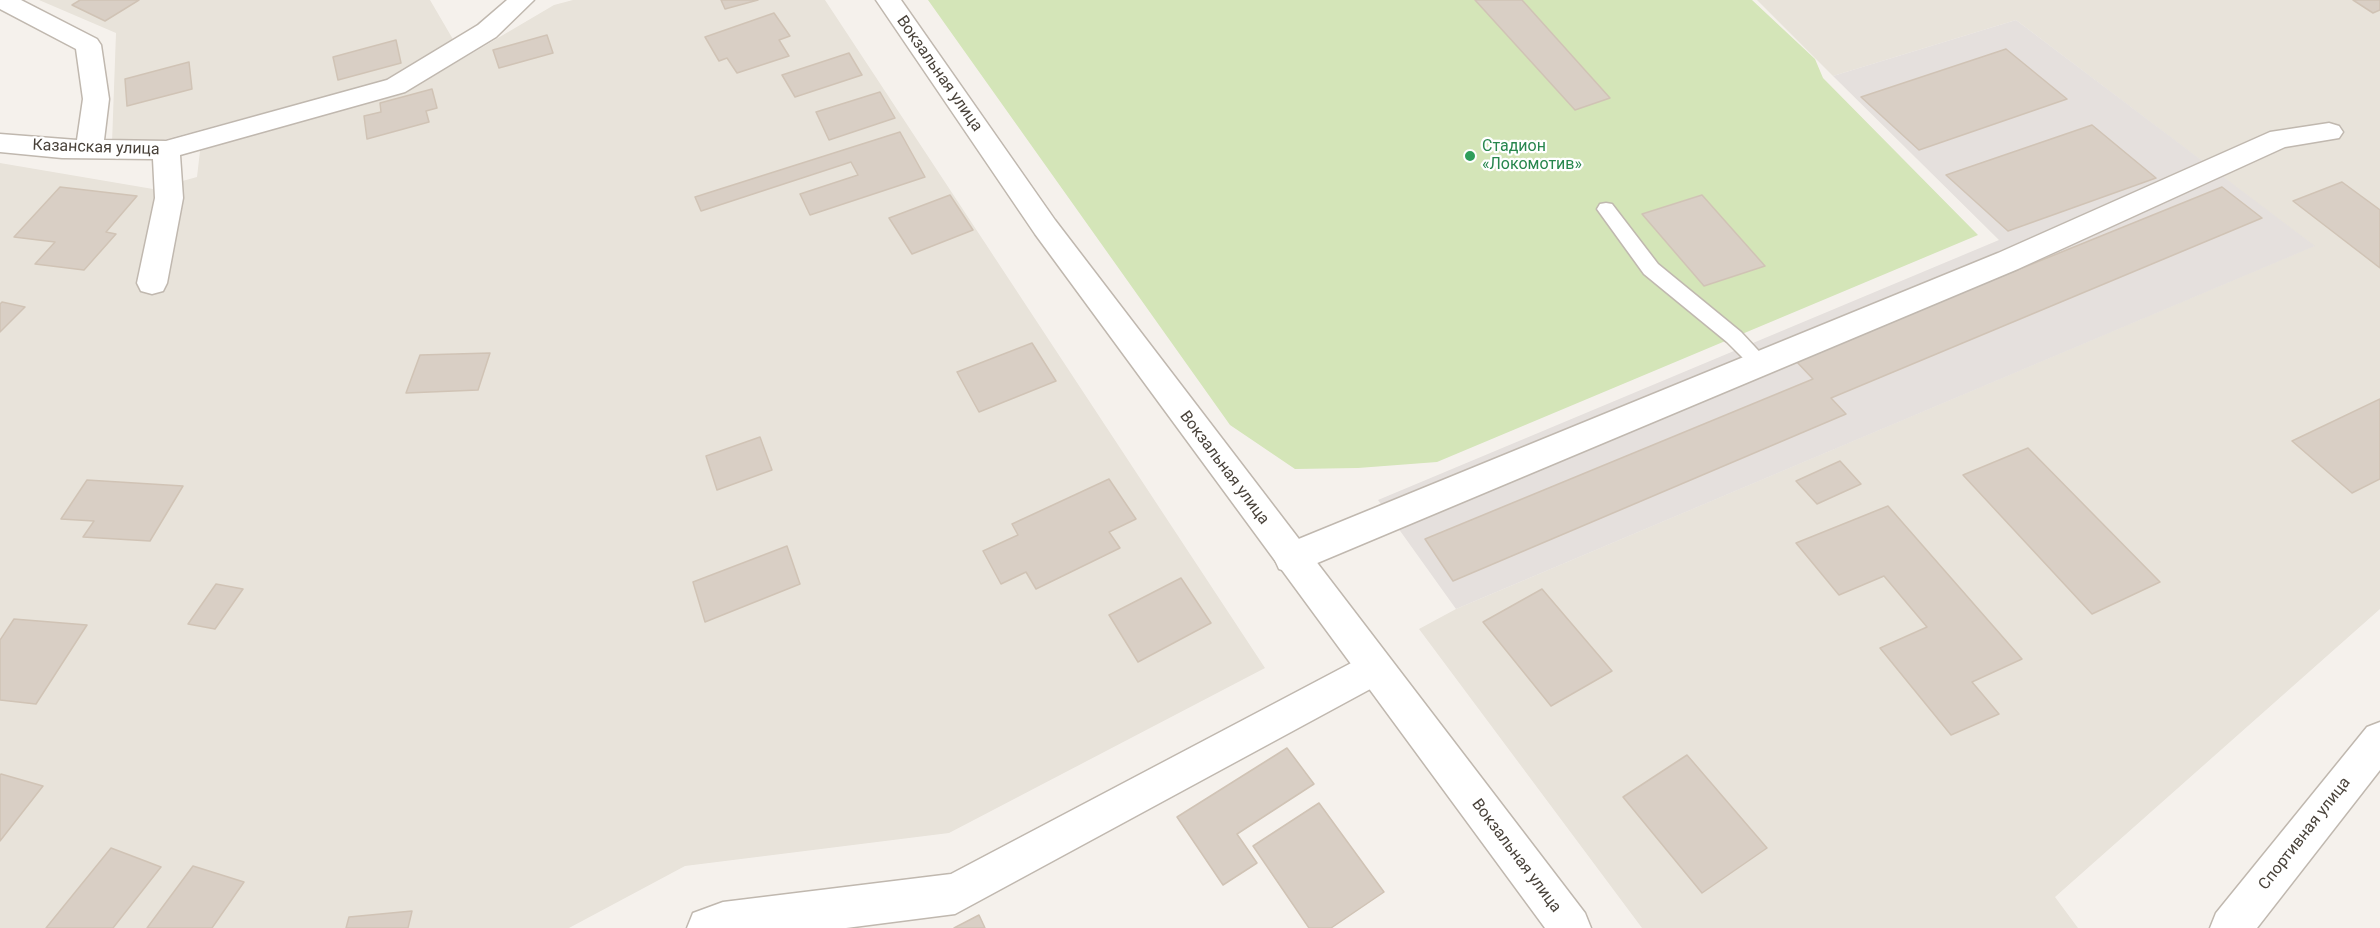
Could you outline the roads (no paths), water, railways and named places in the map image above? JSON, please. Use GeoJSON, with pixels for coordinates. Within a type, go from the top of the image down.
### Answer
{"type":"FeatureCollection","features":[{"type":"Feature","properties":{"kind":"street"},"geometry":{"type":"LineString","coordinates":[[2,0],[87,45],[96,99],[89,149]]}},
{"type":"Feature","properties":{"kind":"street"},"geometry":{"type":"LineString","coordinates":[[166,150],[396,86],[487,31],[522,0]]}},
{"type":"Feature","properties":{"kind":"street","name":"Вокзальная улица"},"geometry":{"type":"LineString","coordinates":[[888,0],[1045,227],[1570,928]]}},
{"type":"Feature","properties":{"kind":"street"},"geometry":{"type":"LineString","coordinates":[[1292,558],[2008,261],[2280,139],[2329,132]]}},
{"type":"Feature","properties":{"kind":"street","name":"Казанская улица"},"geometry":{"type":"LineString","coordinates":[[0,143],[89,149],[166,150],[169,198],[152,283]]}},
{"type":"Feature","properties":{"kind":"street"},"geometry":{"type":"LineString","coordinates":[[708,928],[723,923],[955,894],[1374,668]]}},
{"type":"Feature","properties":{"kind":"street","name":"Спортивная улица"},"geometry":{"type":"LineString","coordinates":[[2231,928],[2380,740]]}},
{"type":"Feature","properties":{"kind":"lane"},"geometry":{"type":"LineString","coordinates":[[1606,208],[1651,269],[1734,337],[1760,362]]}},
{"type":"Feature","properties":{"kind":"place","name":"Стадион «Локомотив»"},"geometry":{"type":"Point","coordinates":[1470,156]}}]}
